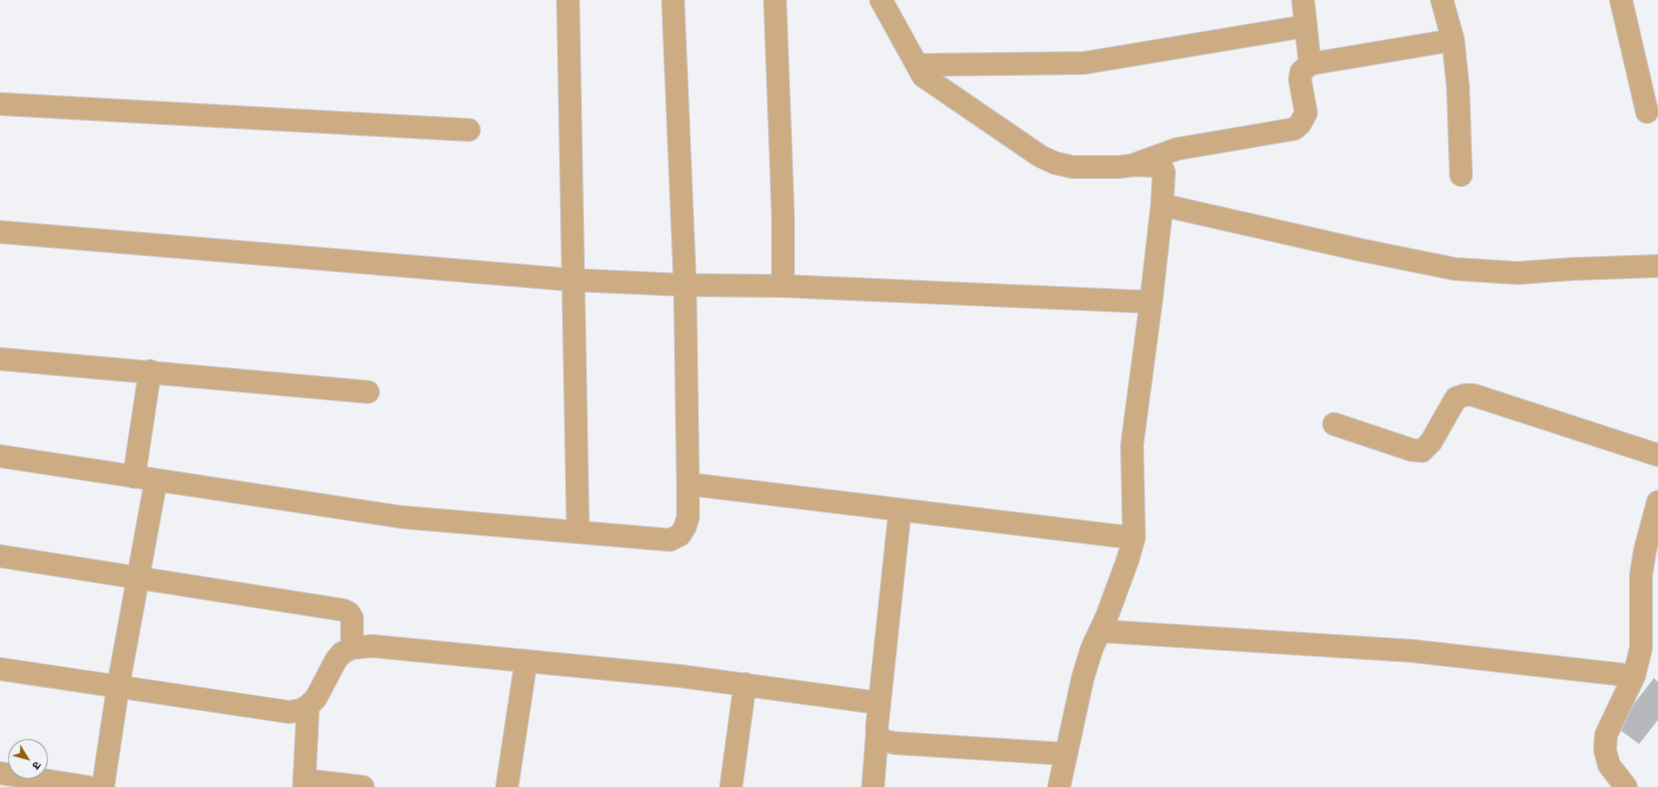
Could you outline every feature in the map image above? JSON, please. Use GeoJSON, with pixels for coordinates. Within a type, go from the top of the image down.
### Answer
{"type":"FeatureCollection","features":[{"type":"Feature","properties":{"kind":"street"},"geometry":{"type":"LineString","coordinates":[[568,0],[578,532]]}},
{"type":"Feature","properties":{"kind":"street"},"geometry":{"type":"LineString","coordinates":[[0,456],[401,517],[670,540],[680,535],[685,527],[688,517],[688,484],[685,285],[673,0]]}},
{"type":"Feature","properties":{"kind":"street"},"geometry":{"type":"LineString","coordinates":[[775,0],[783,207],[783,286]]}},
{"type":"Feature","properties":{"kind":"street"},"geometry":{"type":"LineString","coordinates":[[881,0],[923,76],[1040,156],[1055,163],[1088,167],[1118,167],[1135,165],[1162,168],[1164,182],[1162,205],[1132,445],[1134,538],[1128,559],[1083,677],[1059,787]]}},
{"type":"Feature","properties":{"kind":"street"},"geometry":{"type":"LineString","coordinates":[[1304,0],[1310,64]]}},
{"type":"Feature","properties":{"kind":"street"},"geometry":{"type":"LineString","coordinates":[[1442,0],[1453,40],[1458,87],[1461,175]]}},
{"type":"Feature","properties":{"kind":"street"},"geometry":{"type":"LineString","coordinates":[[1620,0],[1647,112]]}},
{"type":"Feature","properties":{"kind":"street"},"geometry":{"type":"LineString","coordinates":[[917,65],[1084,63],[1306,26]]}},
{"type":"Feature","properties":{"kind":"street"},"geometry":{"type":"LineString","coordinates":[[1135,165],[1177,149],[1294,129],[1300,124],[1306,112],[1300,80],[1301,72],[1310,64],[1453,40]]}},
{"type":"Feature","properties":{"kind":"street"},"geometry":{"type":"LineString","coordinates":[[0,104],[470,130]]}},
{"type":"Feature","properties":{"kind":"street"},"geometry":{"type":"LineString","coordinates":[[1162,205],[1362,250],[1455,269],[1518,273],[1572,269],[1658,266]]}},
{"type":"Feature","properties":{"kind":"street"},"geometry":{"type":"LineString","coordinates":[[0,232],[573,280],[685,285],[783,286],[1151,302]]}},
{"type":"Feature","properties":{"kind":"street"},"geometry":{"type":"LineString","coordinates":[[0,359],[150,371],[368,392]]}},
{"type":"Feature","properties":{"kind":"street"},"geometry":{"type":"LineString","coordinates":[[134,477],[150,371]]}},
{"type":"Feature","properties":{"kind":"street"},"geometry":{"type":"LineString","coordinates":[[1334,424],[1412,450],[1422,451],[1428,447],[1456,398],[1465,395],[1473,395],[1658,455]]}},
{"type":"Feature","properties":{"kind":"street"},"geometry":{"type":"LineString","coordinates":[[103,787],[118,687],[156,480]]}},
{"type":"Feature","properties":{"kind":"street"},"geometry":{"type":"LineString","coordinates":[[688,484],[1134,538]]}},
{"type":"Feature","properties":{"kind":"street"},"geometry":{"type":"LineString","coordinates":[[1626,787],[1609,765],[1605,750],[1606,735],[1634,676],[1641,648],[1641,576],[1645,550],[1658,502]]}},
{"type":"Feature","properties":{"kind":"street"},"geometry":{"type":"LineString","coordinates":[[873,787],[878,735],[879,703],[900,510]]}},
{"type":"Feature","properties":{"kind":"street"},"geometry":{"type":"LineString","coordinates":[[0,556],[343,610],[349,613],[352,618],[352,648]]}},
{"type":"Feature","properties":{"kind":"street"},"geometry":{"type":"LineString","coordinates":[[1100,631],[1413,652],[1634,676]]}},
{"type":"Feature","properties":{"kind":"street"},"geometry":{"type":"LineString","coordinates":[[0,669],[289,712],[300,710],[308,706],[316,698],[336,660],[342,653],[352,648],[372,646],[745,684],[879,703]]}},
{"type":"Feature","properties":{"kind":"street"},"geometry":{"type":"LineString","coordinates":[[507,787],[526,661]]}},
{"type":"Feature","properties":{"kind":"street"},"geometry":{"type":"LineString","coordinates":[[731,787],[745,684]]}},
{"type":"Feature","properties":{"kind":"street"},"geometry":{"type":"LineString","coordinates":[[308,706],[304,784],[363,787]]}},
{"type":"Feature","properties":{"kind":"street"},"geometry":{"type":"LineString","coordinates":[[878,735],[883,740],[894,743],[1066,754]]}},
{"type":"Feature","properties":{"kind":"street"},"geometry":{"type":"LineString","coordinates":[[0,773],[88,787]]}},
{"type":"Feature","properties":{"kind":"building"},"geometry":{"type":"Polygon","coordinates":[[[1654,678],[1658,682],[1658,720],[1639,744],[1616,727],[1654,678]]]}}]}
